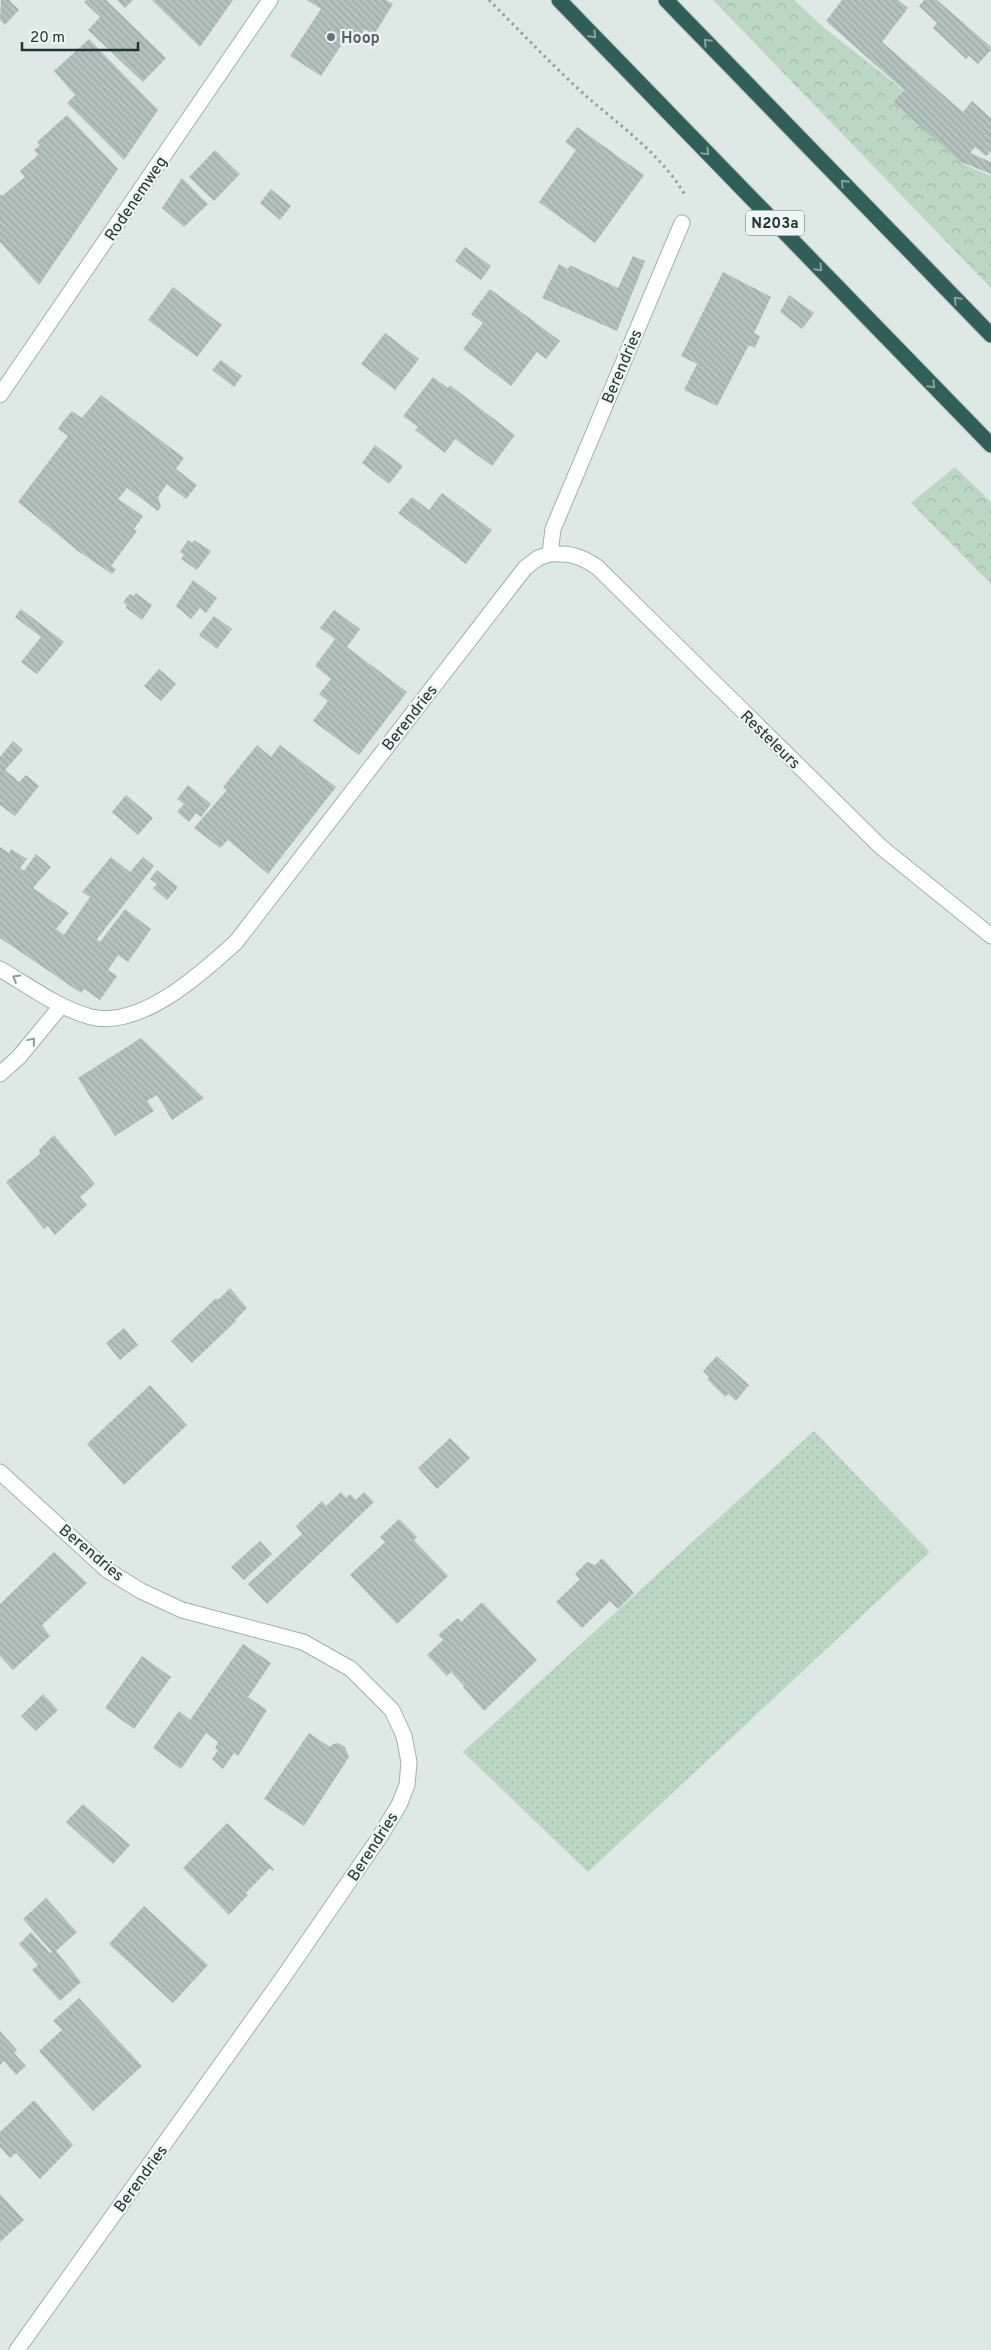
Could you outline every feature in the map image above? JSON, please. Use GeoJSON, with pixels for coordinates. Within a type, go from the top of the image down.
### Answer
{"type":"FeatureCollection","features":[{"type":"Feature","properties":{"kind":"highway","name":"N203a"},"geometry":{"type":"LineString","coordinates":[[559,0],[991,445]]}},
{"type":"Feature","properties":{"kind":"highway"},"geometry":{"type":"LineString","coordinates":[[666,0],[991,335]]}},
{"type":"Feature","properties":{"kind":"street","name":"Rodenemweg"},"geometry":{"type":"LineString","coordinates":[[0,395],[270,0]]}},
{"type":"Feature","properties":{"kind":"street","name":"Berendries"},"geometry":{"type":"LineString","coordinates":[[0,969],[61,1006],[93,1017],[128,1016],[157,1002],[200,974],[236,942],[525,568],[538,558],[550,554],[553,529],[682,223]]}},
{"type":"Feature","properties":{"kind":"street","name":"Resteleurs"},"geometry":{"type":"LineString","coordinates":[[550,554],[566,553],[580,556],[596,567],[881,847],[991,936]]}},
{"type":"Feature","properties":{"kind":"street"},"geometry":{"type":"LineString","coordinates":[[0,1074],[19,1057],[61,1006]]}},
{"type":"Feature","properties":{"kind":"street","name":"Berendries"},"geometry":{"type":"LineString","coordinates":[[0,1472],[107,1570],[141,1591],[182,1610],[303,1642],[351,1669],[392,1710],[404,1736],[409,1762],[407,1785],[399,1805],[379,1838],[276,1987],[17,2350]]}},
{"type":"Feature","properties":{"kind":"path"},"geometry":{"type":"LineString","coordinates":[[489,0],[584,94],[631,135],[676,180],[685,196],[682,223]]}},
{"type":"Feature","properties":{"kind":"green space"},"geometry":{"type":"Polygon","coordinates":[[[713,0],[794,0],[823,27],[903,90],[893,102],[965,165],[991,176],[991,288],[713,0]]]}},
{"type":"Feature","properties":{"kind":"green space"},"geometry":{"type":"Polygon","coordinates":[[[955,467],[991,502],[991,584],[911,503],[955,467]]]}},
{"type":"Feature","properties":{"kind":"green space"},"geometry":{"type":"Polygon","coordinates":[[[814,1431],[930,1552],[588,1872],[463,1752],[814,1431]]]}},
{"type":"Feature","properties":{"kind":"building"},"geometry":{"type":"Polygon","coordinates":[[[1,0],[9,0],[19,10],[5,25],[0,20],[1,0]]]}},
{"type":"Feature","properties":{"kind":"building"},"geometry":{"type":"Polygon","coordinates":[[[86,0],[106,0],[166,58],[143,82],[88,30],[100,17],[84,2],[86,0]]]}},
{"type":"Feature","properties":{"kind":"building"},"geometry":{"type":"Polygon","coordinates":[[[117,0],[133,0],[125,8],[117,0]]]}},
{"type":"Feature","properties":{"kind":"building"},"geometry":{"type":"Polygon","coordinates":[[[152,0],[233,0],[200,47],[152,0]]]}},
{"type":"Feature","properties":{"kind":"building","name":"Hoop"},"geometry":{"type":"Polygon","coordinates":[[[307,0],[386,0],[393,4],[374,35],[365,29],[355,44],[346,38],[321,76],[290,56],[321,9],[307,0]]]}},
{"type":"Feature","properties":{"kind":"building"},"geometry":{"type":"Polygon","coordinates":[[[842,0],[898,0],[908,8],[882,42],[963,112],[972,101],[991,118],[991,151],[986,156],[975,147],[970,153],[991,162],[991,174],[961,162],[893,102],[904,90],[826,21],[842,0]]]}},
{"type":"Feature","properties":{"kind":"building"},"geometry":{"type":"Polygon","coordinates":[[[924,0],[937,0],[991,47],[991,50],[978,64],[969,56],[966,59],[933,28],[937,23],[919,6],[924,0]]]}},
{"type":"Feature","properties":{"kind":"building"},"geometry":{"type":"Polygon","coordinates":[[[89,39],[158,110],[124,160],[67,103],[75,95],[54,71],[89,39]]]}},
{"type":"Feature","properties":{"kind":"building"},"geometry":{"type":"Polygon","coordinates":[[[67,115],[118,169],[39,285],[0,242],[0,194],[2,196],[25,177],[20,171],[38,155],[34,150],[40,145],[37,142],[67,115]]]}},
{"type":"Feature","properties":{"kind":"building"},"geometry":{"type":"Polygon","coordinates":[[[577,127],[644,175],[595,243],[539,202],[576,150],[565,142],[577,127]]]}},
{"type":"Feature","properties":{"kind":"building"},"geometry":{"type":"Polygon","coordinates":[[[215,150],[240,174],[214,201],[189,177],[215,150]]]}},
{"type":"Feature","properties":{"kind":"building"},"geometry":{"type":"Polygon","coordinates":[[[182,178],[208,204],[184,227],[162,208],[182,178]]]}},
{"type":"Feature","properties":{"kind":"building"},"geometry":{"type":"Polygon","coordinates":[[[271,189],[291,206],[280,220],[260,203],[271,189]]]}},
{"type":"Feature","properties":{"kind":"building"},"geometry":{"type":"Polygon","coordinates":[[[465,247],[491,266],[481,280],[455,261],[465,247]]]}},
{"type":"Feature","properties":{"kind":"building"},"geometry":{"type":"Polygon","coordinates":[[[633,256],[645,261],[617,331],[542,298],[559,264],[568,269],[570,265],[618,288],[633,256]]]}},
{"type":"Feature","properties":{"kind":"building"},"geometry":{"type":"Polygon","coordinates":[[[723,272],[771,297],[754,333],[760,336],[755,348],[749,345],[717,406],[684,390],[697,364],[681,356],[723,272]]]}},
{"type":"Feature","properties":{"kind":"building"},"geometry":{"type":"Polygon","coordinates":[[[173,287],[222,325],[197,357],[148,320],[173,287]]]}},
{"type":"Feature","properties":{"kind":"building"},"geometry":{"type":"Polygon","coordinates":[[[490,289],[560,341],[546,359],[537,352],[511,386],[463,349],[483,323],[471,314],[490,289]]]}},
{"type":"Feature","properties":{"kind":"building"},"geometry":{"type":"Polygon","coordinates":[[[789,295],[814,313],[802,329],[780,312],[789,295]]]}},
{"type":"Feature","properties":{"kind":"building"},"geometry":{"type":"Polygon","coordinates":[[[385,333],[419,359],[395,390],[361,364],[385,333]]]}},
{"type":"Feature","properties":{"kind":"building"},"geometry":{"type":"Polygon","coordinates":[[[221,360],[242,376],[234,387],[212,370],[221,360]]]}},
{"type":"Feature","properties":{"kind":"building"},"geometry":{"type":"Polygon","coordinates":[[[433,377],[448,388],[450,385],[515,435],[492,466],[455,439],[445,453],[415,430],[418,427],[403,416],[433,377]]]}},
{"type":"Feature","properties":{"kind":"building"},"geometry":{"type":"Polygon","coordinates":[[[101,395],[184,458],[176,469],[197,485],[186,499],[167,484],[158,497],[161,507],[158,511],[127,488],[118,499],[143,516],[134,529],[137,531],[111,566],[116,569],[112,574],[78,551],[18,502],[68,436],[58,429],[61,424],[72,411],[82,418],[101,395]]]}},
{"type":"Feature","properties":{"kind":"building"},"geometry":{"type":"Polygon","coordinates":[[[375,445],[403,466],[389,484],[362,463],[375,445]]]}},
{"type":"Feature","properties":{"kind":"building"},"geometry":{"type":"Polygon","coordinates":[[[442,493],[492,530],[466,564],[398,513],[412,497],[429,510],[442,493]]]}},
{"type":"Feature","properties":{"kind":"building"},"geometry":{"type":"Polygon","coordinates":[[[188,540],[192,543],[194,540],[211,551],[197,570],[181,559],[184,555],[180,552],[188,540]]]}},
{"type":"Feature","properties":{"kind":"building"},"geometry":{"type":"Polygon","coordinates":[[[193,580],[217,598],[206,613],[200,608],[191,619],[176,606],[193,580]]]}},
{"type":"Feature","properties":{"kind":"building"},"geometry":{"type":"Polygon","coordinates":[[[136,593],[152,605],[142,620],[126,608],[127,605],[123,602],[130,594],[133,596],[136,593]]]}},
{"type":"Feature","properties":{"kind":"building"},"geometry":{"type":"Polygon","coordinates":[[[21,609],[64,642],[37,674],[21,662],[41,637],[15,617],[21,609]]]}},
{"type":"Feature","properties":{"kind":"building"},"geometry":{"type":"Polygon","coordinates":[[[334,610],[360,629],[347,647],[407,692],[359,755],[313,721],[328,701],[319,694],[331,679],[315,666],[335,639],[320,628],[334,610]]]}},
{"type":"Feature","properties":{"kind":"building"},"geometry":{"type":"Polygon","coordinates":[[[214,616],[232,629],[217,649],[199,635],[214,616]]]}},
{"type":"Feature","properties":{"kind":"building"},"geometry":{"type":"Polygon","coordinates":[[[159,669],[176,684],[161,701],[144,686],[159,669]]]}},
{"type":"Feature","properties":{"kind":"building"},"geometry":{"type":"Polygon","coordinates":[[[13,741],[23,750],[5,770],[19,782],[26,775],[39,786],[15,816],[0,805],[0,757],[13,741]]]}},
{"type":"Feature","properties":{"kind":"building"},"geometry":{"type":"Polygon","coordinates":[[[257,745],[271,757],[280,745],[336,787],[268,874],[228,840],[220,848],[194,828],[227,790],[223,787],[257,745]]]}},
{"type":"Feature","properties":{"kind":"building"},"geometry":{"type":"Polygon","coordinates":[[[188,785],[211,804],[201,817],[196,813],[189,822],[177,812],[184,804],[177,799],[188,785]]]}},
{"type":"Feature","properties":{"kind":"building"},"geometry":{"type":"Polygon","coordinates":[[[126,795],[153,818],[138,835],[112,812],[126,795]]]}},
{"type":"Feature","properties":{"kind":"building"},"geometry":{"type":"Polygon","coordinates":[[[0,847],[9,853],[11,849],[27,859],[20,868],[24,871],[36,854],[51,867],[33,888],[69,913],[56,929],[64,935],[90,897],[82,892],[111,857],[130,872],[143,857],[154,866],[97,939],[100,942],[125,909],[151,929],[128,962],[118,955],[108,970],[117,976],[100,1000],[84,989],[81,993],[0,938],[0,847]]]}},
{"type":"Feature","properties":{"kind":"building"},"geometry":{"type":"Polygon","coordinates":[[[157,870],[178,887],[167,900],[153,888],[157,884],[150,879],[157,870]]]}},
{"type":"Feature","properties":{"kind":"building"},"geometry":{"type":"Polygon","coordinates":[[[141,1038],[204,1098],[172,1120],[157,1095],[147,1101],[154,1111],[115,1136],[78,1078],[141,1038]]]}},
{"type":"Feature","properties":{"kind":"building"},"geometry":{"type":"Polygon","coordinates":[[[54,1135],[95,1184],[80,1197],[87,1205],[55,1235],[48,1226],[44,1229],[6,1182],[40,1154],[39,1150],[54,1135]]]}},
{"type":"Feature","properties":{"kind":"building"},"geometry":{"type":"Polygon","coordinates":[[[230,1288],[247,1308],[192,1363],[171,1341],[216,1298],[218,1300],[230,1288]]]}},
{"type":"Feature","properties":{"kind":"building"},"geometry":{"type":"Polygon","coordinates":[[[124,1328],[138,1345],[120,1360],[106,1343],[124,1328]]]}},
{"type":"Feature","properties":{"kind":"building"},"geometry":{"type":"Polygon","coordinates":[[[717,1356],[749,1385],[736,1401],[728,1394],[725,1397],[707,1379],[709,1377],[703,1371],[717,1356]]]}},
{"type":"Feature","properties":{"kind":"building"},"geometry":{"type":"Polygon","coordinates":[[[150,1385],[187,1425],[124,1485],[87,1444],[150,1385]]]}},
{"type":"Feature","properties":{"kind":"building"},"geometry":{"type":"Polygon","coordinates":[[[450,1438],[470,1458],[437,1489],[418,1468],[450,1438]]]}},
{"type":"Feature","properties":{"kind":"building"},"geometry":{"type":"Polygon","coordinates":[[[341,1492],[346,1498],[350,1494],[356,1500],[364,1492],[374,1502],[267,1604],[248,1584],[302,1534],[296,1526],[322,1501],[326,1506],[341,1492]]]}},
{"type":"Feature","properties":{"kind":"building"},"geometry":{"type":"Polygon","coordinates":[[[399,1519],[417,1537],[414,1540],[448,1576],[397,1624],[350,1575],[385,1542],[380,1537],[399,1519]]]}},
{"type":"Feature","properties":{"kind":"building"},"geometry":{"type":"Polygon","coordinates":[[[260,1541],[272,1554],[244,1580],[231,1567],[260,1541]]]}},
{"type":"Feature","properties":{"kind":"building"},"geometry":{"type":"Polygon","coordinates":[[[54,1552],[87,1583],[42,1625],[50,1636],[13,1670],[0,1656],[0,1604],[54,1552]]]}},
{"type":"Feature","properties":{"kind":"building"},"geometry":{"type":"Polygon","coordinates":[[[602,1558],[634,1593],[618,1609],[610,1601],[582,1628],[556,1602],[580,1579],[575,1574],[587,1562],[595,1565],[602,1558]]]}},
{"type":"Feature","properties":{"kind":"building"},"geometry":{"type":"Polygon","coordinates":[[[482,1602],[537,1660],[484,1711],[451,1672],[447,1676],[427,1655],[443,1640],[438,1635],[458,1618],[461,1622],[482,1602]]]}},
{"type":"Feature","properties":{"kind":"building"},"geometry":{"type":"Polygon","coordinates":[[[243,1644],[271,1663],[248,1697],[267,1710],[238,1756],[234,1753],[223,1769],[212,1759],[218,1750],[215,1748],[218,1742],[206,1733],[181,1769],[153,1748],[179,1711],[190,1720],[243,1644]]]}},
{"type":"Feature","properties":{"kind":"building"},"geometry":{"type":"Polygon","coordinates":[[[142,1656],[171,1677],[134,1729],[105,1708],[142,1656]]]}},
{"type":"Feature","properties":{"kind":"building"},"geometry":{"type":"Polygon","coordinates":[[[43,1694],[58,1710],[36,1731],[21,1716],[43,1694]]]}},
{"type":"Feature","properties":{"kind":"building"},"geometry":{"type":"Polygon","coordinates":[[[309,1733],[330,1747],[338,1743],[345,1747],[349,1757],[304,1826],[264,1799],[309,1733]]]}},
{"type":"Feature","properties":{"kind":"building"},"geometry":{"type":"Polygon","coordinates":[[[83,1804],[130,1845],[113,1864],[66,1822],[83,1804]]]}},
{"type":"Feature","properties":{"kind":"building"},"geometry":{"type":"Polygon","coordinates":[[[227,1823],[274,1869],[273,1871],[270,1868],[246,1893],[248,1895],[229,1915],[183,1868],[227,1823]]]}},
{"type":"Feature","properties":{"kind":"building"},"geometry":{"type":"Polygon","coordinates":[[[46,1898],[77,1932],[56,1951],[81,1982],[60,2001],[32,1970],[38,1965],[19,1944],[31,1932],[50,1953],[52,1952],[23,1919],[46,1898]]]}},
{"type":"Feature","properties":{"kind":"building"},"geometry":{"type":"Polygon","coordinates":[[[144,1906],[208,1965],[173,2003],[109,1944],[144,1906]]]}},
{"type":"Feature","properties":{"kind":"building"},"geometry":{"type":"Polygon","coordinates":[[[79,1998],[142,2066],[93,2111],[39,2051],[62,2030],[53,2021],[79,1998]]]}},
{"type":"Feature","properties":{"kind":"building"},"geometry":{"type":"Polygon","coordinates":[[[0,2031],[17,2050],[14,2053],[26,2066],[16,2075],[4,2061],[0,2065],[0,2031]]]}},
{"type":"Feature","properties":{"kind":"building"},"geometry":{"type":"Polygon","coordinates":[[[34,2100],[73,2145],[40,2179],[16,2153],[10,2158],[0,2147],[0,2132],[34,2100]]]}},
{"type":"Feature","properties":{"kind":"building"},"geometry":{"type":"Polygon","coordinates":[[[0,2194],[24,2220],[0,2242],[0,2194]]]}},
{"type":"Feature","properties":{"kind":"place","name":"Hoop"},"geometry":{"type":"Point","coordinates":[331,37]}}]}
